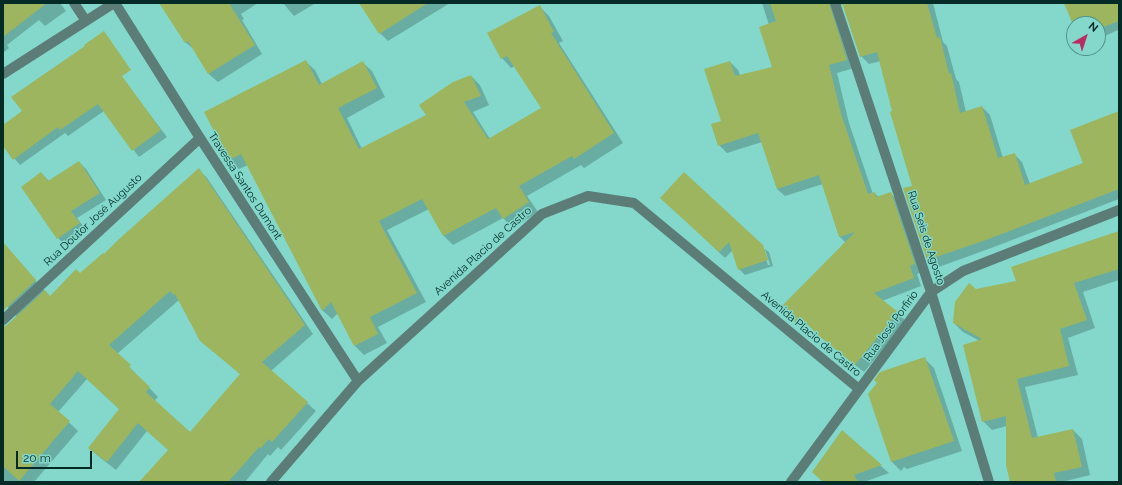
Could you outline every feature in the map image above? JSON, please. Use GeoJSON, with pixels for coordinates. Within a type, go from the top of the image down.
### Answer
{"type":"FeatureCollection","features":[{"type":"Feature","properties":{"kind":"street"},"geometry":{"type":"LineString","coordinates":[[74,3],[86,22]]}},
{"type":"Feature","properties":{"kind":"street"},"geometry":{"type":"LineString","coordinates":[[3,74],[115,3]]}},
{"type":"Feature","properties":{"kind":"street","name":"Travessa Santos Dumont"},"geometry":{"type":"LineString","coordinates":[[115,3],[200,138],[358,381]]}},
{"type":"Feature","properties":{"kind":"street","name":"Rua Seis de Agosto"},"geometry":{"type":"LineString","coordinates":[[834,3],[931,292],[989,482]]}},
{"type":"Feature","properties":{"kind":"street","name":"Rua Doutor José Augusto"},"geometry":{"type":"LineString","coordinates":[[3,320],[200,138]]}},
{"type":"Feature","properties":{"kind":"street","name":"Avenida Placio de Castro"},"geometry":{"type":"LineString","coordinates":[[271,482],[358,381],[542,214],[588,196],[634,203],[860,390]]}},
{"type":"Feature","properties":{"kind":"street","name":"Rua José Porfirio"},"geometry":{"type":"LineString","coordinates":[[791,482],[931,292],[963,271],[1119,210]]}},
{"type":"Feature","properties":{"kind":"building"},"geometry":{"type":"Polygon","coordinates":[[[3,3],[47,3],[3,37],[3,3]]]}},
{"type":"Feature","properties":{"kind":"building"},"geometry":{"type":"Polygon","coordinates":[[[159,3],[229,3],[255,45],[208,74],[188,41],[185,43],[159,3]]]}},
{"type":"Feature","properties":{"kind":"building"},"geometry":{"type":"Polygon","coordinates":[[[359,3],[428,3],[379,34],[359,3]]]}},
{"type":"Feature","properties":{"kind":"building"},"geometry":{"type":"Polygon","coordinates":[[[770,3],[829,3],[847,60],[829,65],[841,114],[868,194],[875,192],[876,197],[891,192],[915,264],[910,266],[914,278],[874,293],[898,312],[855,365],[819,336],[800,317],[794,322],[780,308],[855,232],[839,237],[819,175],[777,189],[758,133],[718,146],[711,124],[721,121],[704,69],[730,61],[735,76],[772,67],[759,27],[776,21],[770,3]]]}},
{"type":"Feature","properties":{"kind":"building"},"geometry":{"type":"Polygon","coordinates":[[[842,3],[927,3],[937,38],[940,37],[949,74],[951,73],[960,113],[982,106],[998,158],[1015,153],[1025,185],[1083,163],[1070,130],[1119,111],[1119,189],[986,240],[927,260],[903,188],[912,186],[890,112],[892,111],[877,52],[860,57],[842,3]]]}},
{"type":"Feature","properties":{"kind":"building"},"geometry":{"type":"Polygon","coordinates":[[[1064,3],[1119,3],[1119,21],[1106,26],[1106,16],[1069,16],[1064,3]]]}},
{"type":"Feature","properties":{"kind":"building"},"geometry":{"type":"Polygon","coordinates":[[[540,5],[554,32],[551,33],[614,133],[574,159],[572,156],[519,186],[529,202],[503,219],[496,208],[443,236],[422,199],[379,221],[417,293],[370,317],[378,334],[354,346],[331,302],[322,311],[241,154],[229,160],[204,112],[306,60],[319,85],[363,61],[377,88],[338,108],[359,149],[426,115],[419,105],[453,82],[471,75],[481,96],[464,102],[488,139],[541,108],[507,56],[501,59],[487,33],[540,5]]]}},
{"type":"Feature","properties":{"kind":"building"},"geometry":{"type":"Polygon","coordinates":[[[104,31],[131,70],[122,76],[161,130],[132,151],[98,104],[60,130],[58,127],[13,160],[3,146],[3,125],[22,111],[11,97],[85,46],[84,45],[104,31]]]}},
{"type":"Feature","properties":{"kind":"building"},"geometry":{"type":"Polygon","coordinates":[[[79,161],[100,193],[71,211],[80,223],[57,239],[21,187],[41,172],[48,181],[79,161]]]}},
{"type":"Feature","properties":{"kind":"building"},"geometry":{"type":"Polygon","coordinates":[[[199,168],[305,325],[262,362],[308,402],[272,442],[269,439],[261,448],[259,447],[228,482],[139,482],[168,450],[138,423],[107,462],[88,448],[119,409],[78,371],[50,404],[70,421],[19,481],[3,466],[3,326],[7,325],[45,290],[50,296],[76,269],[80,273],[103,253],[104,254],[199,168]],[[170,291],[109,345],[131,365],[129,367],[150,387],[146,392],[190,432],[240,374],[200,341],[175,294],[173,295],[170,291]]]}},
{"type":"Feature","properties":{"kind":"building"},"geometry":{"type":"Polygon","coordinates":[[[684,172],[763,245],[768,260],[738,270],[729,242],[719,252],[660,198],[684,172]]]}},
{"type":"Feature","properties":{"kind":"building"},"geometry":{"type":"Polygon","coordinates":[[[1119,231],[1119,269],[1074,283],[1087,320],[1060,329],[1069,366],[1017,379],[1032,438],[1073,429],[1082,467],[1054,473],[1056,482],[1010,482],[1006,465],[1006,416],[982,422],[963,345],[982,339],[953,323],[955,302],[969,283],[976,289],[1016,281],[1011,267],[1119,231]]]}},
{"type":"Feature","properties":{"kind":"building"},"geometry":{"type":"Polygon","coordinates":[[[3,242],[36,280],[3,311],[3,242]]]}},
{"type":"Feature","properties":{"kind":"building"},"geometry":{"type":"Polygon","coordinates":[[[925,357],[954,441],[891,462],[868,394],[877,383],[874,380],[880,372],[925,357]]]}},
{"type":"Feature","properties":{"kind":"building"},"geometry":{"type":"Polygon","coordinates":[[[842,430],[882,465],[854,475],[858,482],[823,482],[812,472],[842,430]]]}}]}
